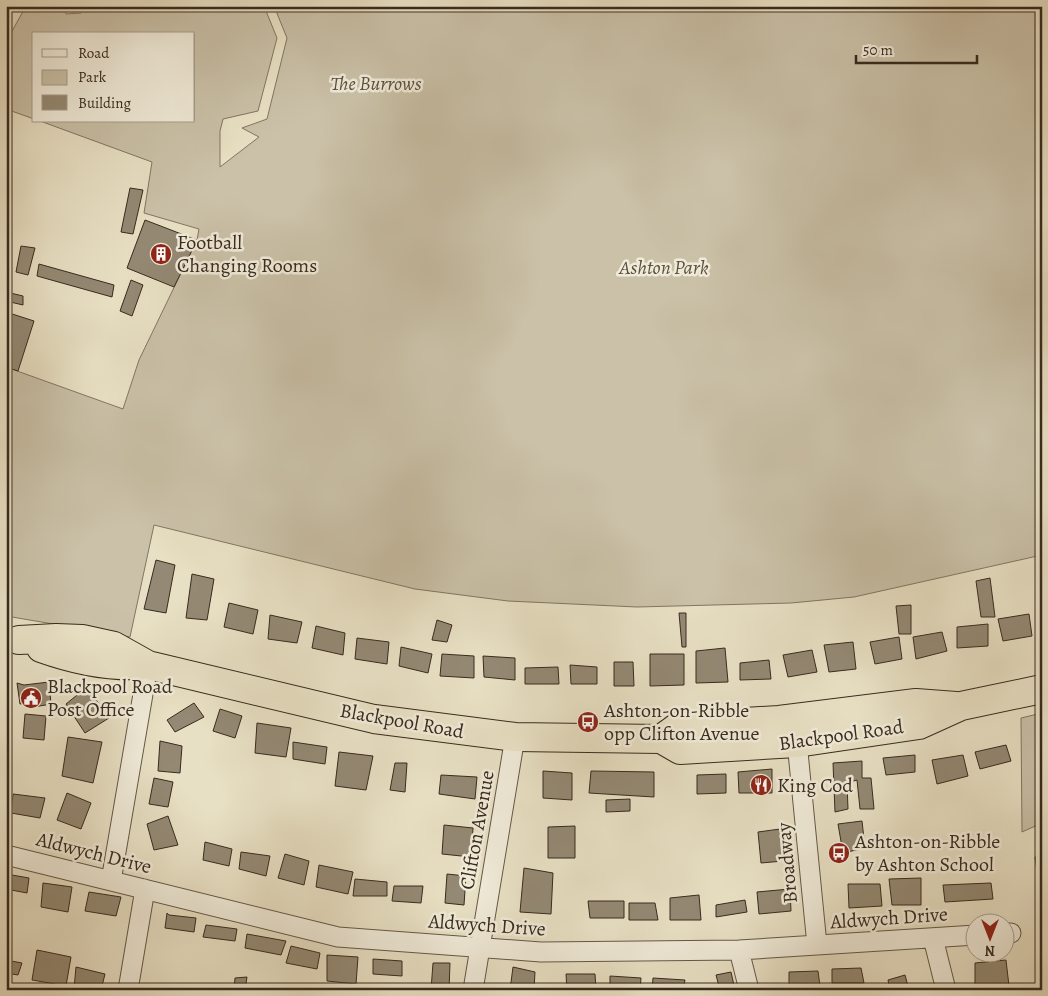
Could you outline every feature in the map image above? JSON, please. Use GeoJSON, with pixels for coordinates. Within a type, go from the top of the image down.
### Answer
{"type":"FeatureCollection","features":[{"type":"Feature","properties":{"kind":"highway","name":"Blackpool Road"},"geometry":{"type":"LineString","coordinates":[[13,639],[82,639],[114,646],[148,665],[374,719],[515,737],[661,739],[680,750],[796,730],[919,724],[962,706],[1042,689]]}},
{"type":"Feature","properties":{"kind":"street"},"geometry":{"type":"LineString","coordinates":[[111,880],[148,665]]}},
{"type":"Feature","properties":{"kind":"street","name":"Broadway"},"geometry":{"type":"LineString","coordinates":[[796,730],[817,945]]}},
{"type":"Feature","properties":{"kind":"street","name":"Clifton Avenue"},"geometry":{"type":"LineString","coordinates":[[473,990],[515,737]]}},
{"type":"Feature","properties":{"kind":"street","name":"Aldwych Drive"},"geometry":{"type":"LineString","coordinates":[[6,855],[338,937],[541,952],[739,950],[966,936]]}},
{"type":"Feature","properties":{"kind":"street"},"geometry":{"type":"LineString","coordinates":[[128,990],[145,889]]}},
{"type":"Feature","properties":{"kind":"street"},"geometry":{"type":"LineString","coordinates":[[933,938],[946,990]]}},
{"type":"Feature","properties":{"kind":"street"},"geometry":{"type":"LineString","coordinates":[[739,950],[749,990]]}},
{"type":"Feature","properties":{"kind":"green space","name":"Ashton Park"},"geometry":{"type":"Polygon","coordinates":[[[26,6],[65,6],[66,14],[81,13],[82,6],[264,6],[277,38],[258,111],[223,119],[220,131],[220,167],[259,137],[242,128],[267,119],[287,38],[274,6],[1042,6],[1042,555],[854,597],[791,603],[637,607],[508,601],[415,589],[154,525],[130,637],[6,616],[6,367],[123,409],[139,360],[197,240],[199,229],[144,213],[152,162],[43,122],[195,122],[195,32],[32,32],[32,118],[6,109],[6,42],[26,6]]]}},
{"type":"Feature","properties":{"kind":"green space"},"geometry":{"type":"Polygon","coordinates":[[[1042,713],[1042,823],[1022,832],[1021,718],[1042,713]]]}},
{"type":"Feature","properties":{"kind":"building"},"geometry":{"type":"Polygon","coordinates":[[[130,188],[143,190],[133,234],[121,232],[130,188]]]}},
{"type":"Feature","properties":{"kind":"building","name":"Football Changing Rooms"},"geometry":{"type":"Polygon","coordinates":[[[145,220],[197,240],[174,287],[127,268],[145,220]]]}},
{"type":"Feature","properties":{"kind":"building"},"geometry":{"type":"Polygon","coordinates":[[[21,246],[35,248],[28,275],[16,272],[21,246]]]}},
{"type":"Feature","properties":{"kind":"building"},"geometry":{"type":"Polygon","coordinates":[[[39,264],[114,285],[112,297],[37,276],[39,264]]]}},
{"type":"Feature","properties":{"kind":"building"},"geometry":{"type":"Polygon","coordinates":[[[131,280],[143,285],[132,316],[120,311],[131,280]]]}},
{"type":"Feature","properties":{"kind":"building"},"geometry":{"type":"Polygon","coordinates":[[[6,292],[23,296],[23,305],[6,301],[6,292]]]}},
{"type":"Feature","properties":{"kind":"building"},"geometry":{"type":"Polygon","coordinates":[[[6,312],[34,321],[18,371],[6,367],[6,312]]]}},
{"type":"Feature","properties":{"kind":"building"},"geometry":{"type":"Polygon","coordinates":[[[156,560],[175,565],[166,613],[144,609],[156,560]]]}},
{"type":"Feature","properties":{"kind":"building"},"geometry":{"type":"Polygon","coordinates":[[[192,574],[214,579],[207,620],[186,618],[192,574]]]}},
{"type":"Feature","properties":{"kind":"building"},"geometry":{"type":"Polygon","coordinates":[[[990,578],[995,617],[981,617],[976,581],[990,578]]]}},
{"type":"Feature","properties":{"kind":"building"},"geometry":{"type":"Polygon","coordinates":[[[229,603],[258,610],[253,634],[224,627],[229,603]]]}},
{"type":"Feature","properties":{"kind":"building"},"geometry":{"type":"Polygon","coordinates":[[[911,605],[911,634],[899,634],[896,606],[911,605]]]}},
{"type":"Feature","properties":{"kind":"building"},"geometry":{"type":"Polygon","coordinates":[[[679,613],[686,613],[686,647],[682,647],[679,613]]]}},
{"type":"Feature","properties":{"kind":"building"},"geometry":{"type":"Polygon","coordinates":[[[1029,614],[1032,636],[1003,641],[998,619],[1029,614]]]}},
{"type":"Feature","properties":{"kind":"building"},"geometry":{"type":"Polygon","coordinates":[[[270,615],[302,622],[297,643],[268,639],[270,615]]]}},
{"type":"Feature","properties":{"kind":"building"},"geometry":{"type":"Polygon","coordinates":[[[437,620],[452,625],[447,642],[432,640],[437,620]]]}},
{"type":"Feature","properties":{"kind":"building"},"geometry":{"type":"Polygon","coordinates":[[[988,624],[988,646],[957,648],[957,627],[988,624]]]}},
{"type":"Feature","properties":{"kind":"building"},"geometry":{"type":"Polygon","coordinates":[[[316,626],[345,633],[343,655],[312,648],[316,626]]]}},
{"type":"Feature","properties":{"kind":"building"},"geometry":{"type":"Polygon","coordinates":[[[942,632],[947,651],[916,659],[913,637],[942,632]]]}},
{"type":"Feature","properties":{"kind":"building"},"geometry":{"type":"Polygon","coordinates":[[[899,637],[902,659],[875,664],[870,642],[899,637]]]}},
{"type":"Feature","properties":{"kind":"building"},"geometry":{"type":"Polygon","coordinates":[[[357,638],[389,642],[387,664],[355,659],[357,638]]]}},
{"type":"Feature","properties":{"kind":"building"},"geometry":{"type":"Polygon","coordinates":[[[853,642],[856,669],[829,672],[824,645],[853,642]]]}},
{"type":"Feature","properties":{"kind":"building"},"geometry":{"type":"Polygon","coordinates":[[[401,647],[432,654],[428,673],[399,666],[401,647]]]}},
{"type":"Feature","properties":{"kind":"building"},"geometry":{"type":"Polygon","coordinates":[[[725,648],[728,682],[696,683],[696,651],[725,648]]]}},
{"type":"Feature","properties":{"kind":"building"},"geometry":{"type":"Polygon","coordinates":[[[812,650],[817,672],[788,677],[783,655],[812,650]]]}},
{"type":"Feature","properties":{"kind":"building"},"geometry":{"type":"Polygon","coordinates":[[[442,654],[474,656],[474,678],[440,676],[442,654]]]}},
{"type":"Feature","properties":{"kind":"building"},"geometry":{"type":"Polygon","coordinates":[[[650,654],[684,654],[684,685],[650,686],[650,654]]]}},
{"type":"Feature","properties":{"kind":"building"},"geometry":{"type":"Polygon","coordinates":[[[483,656],[515,658],[515,680],[484,677],[483,656]]]}},
{"type":"Feature","properties":{"kind":"building"},"geometry":{"type":"Polygon","coordinates":[[[769,660],[771,679],[740,680],[740,663],[769,660]]]}},
{"type":"Feature","properties":{"kind":"building"},"geometry":{"type":"Polygon","coordinates":[[[614,662],[633,662],[634,686],[614,686],[614,662]]]}},
{"type":"Feature","properties":{"kind":"building"},"geometry":{"type":"Polygon","coordinates":[[[570,665],[597,667],[597,684],[571,684],[570,665]]]}},
{"type":"Feature","properties":{"kind":"building"},"geometry":{"type":"Polygon","coordinates":[[[558,667],[559,684],[525,684],[525,668],[558,667]]]}},
{"type":"Feature","properties":{"kind":"building"},"geometry":{"type":"Polygon","coordinates":[[[49,682],[51,704],[34,707],[32,702],[20,704],[17,683],[24,685],[49,682]]]}},
{"type":"Feature","properties":{"kind":"building"},"geometry":{"type":"Polygon","coordinates":[[[87,687],[109,718],[85,733],[66,704],[87,687]]]}},
{"type":"Feature","properties":{"kind":"building"},"geometry":{"type":"Polygon","coordinates":[[[194,703],[204,717],[175,732],[167,720],[194,703]]]}},
{"type":"Feature","properties":{"kind":"building"},"geometry":{"type":"Polygon","coordinates":[[[220,709],[242,716],[235,738],[213,731],[220,709]]]}},
{"type":"Feature","properties":{"kind":"building"},"geometry":{"type":"Polygon","coordinates":[[[25,714],[46,716],[44,740],[23,738],[25,714]]]}},
{"type":"Feature","properties":{"kind":"building"},"geometry":{"type":"Polygon","coordinates":[[[257,723],[291,728],[286,757],[255,753],[257,723]]]}},
{"type":"Feature","properties":{"kind":"building"},"geometry":{"type":"Polygon","coordinates":[[[68,737],[102,742],[93,783],[62,776],[68,737]]]}},
{"type":"Feature","properties":{"kind":"building"},"geometry":{"type":"Polygon","coordinates":[[[160,741],[182,746],[180,773],[158,771],[160,741]]]}},
{"type":"Feature","properties":{"kind":"building"},"geometry":{"type":"Polygon","coordinates":[[[293,742],[327,747],[325,764],[293,759],[293,742]]]}},
{"type":"Feature","properties":{"kind":"building"},"geometry":{"type":"Polygon","coordinates":[[[1006,745],[1011,761],[980,769],[975,752],[1006,745]]]}},
{"type":"Feature","properties":{"kind":"building"},"geometry":{"type":"Polygon","coordinates":[[[339,752],[373,756],[366,790],[335,786],[339,752]]]}},
{"type":"Feature","properties":{"kind":"building"},"geometry":{"type":"Polygon","coordinates":[[[915,755],[915,772],[886,775],[883,758],[915,755]]]}},
{"type":"Feature","properties":{"kind":"building"},"geometry":{"type":"Polygon","coordinates":[[[963,755],[968,776],[937,784],[932,760],[963,755]]]}},
{"type":"Feature","properties":{"kind":"building"},"geometry":{"type":"Polygon","coordinates":[[[862,761],[862,778],[871,778],[874,809],[860,809],[857,780],[847,783],[848,809],[835,812],[833,763],[862,761]]]}},
{"type":"Feature","properties":{"kind":"building"},"geometry":{"type":"Polygon","coordinates":[[[395,763],[407,763],[405,792],[390,790],[395,763]]]}},
{"type":"Feature","properties":{"kind":"building"},"geometry":{"type":"Polygon","coordinates":[[[772,769],[772,793],[739,793],[738,772],[772,769]]]}},
{"type":"Feature","properties":{"kind":"building"},"geometry":{"type":"Polygon","coordinates":[[[543,771],[572,773],[572,800],[543,798],[543,771]]]}},
{"type":"Feature","properties":{"kind":"building"},"geometry":{"type":"Polygon","coordinates":[[[591,771],[654,772],[654,797],[589,793],[591,771]]]}},
{"type":"Feature","properties":{"kind":"building"},"geometry":{"type":"Polygon","coordinates":[[[726,774],[726,793],[697,794],[697,775],[726,774]]]}},
{"type":"Feature","properties":{"kind":"building"},"geometry":{"type":"Polygon","coordinates":[[[441,775],[477,777],[475,799],[439,794],[441,775]]]}},
{"type":"Feature","properties":{"kind":"building"},"geometry":{"type":"Polygon","coordinates":[[[154,778],[173,782],[168,807],[149,804],[154,778]]]}},
{"type":"Feature","properties":{"kind":"building"},"geometry":{"type":"Polygon","coordinates":[[[67,793],[91,803],[81,829],[57,820],[67,793]]]}},
{"type":"Feature","properties":{"kind":"building"},"geometry":{"type":"Polygon","coordinates":[[[13,794],[45,798],[40,818],[11,813],[13,794]]]}},
{"type":"Feature","properties":{"kind":"building"},"geometry":{"type":"Polygon","coordinates":[[[630,799],[630,811],[606,812],[606,800],[630,799]]]}},
{"type":"Feature","properties":{"kind":"building"},"geometry":{"type":"Polygon","coordinates":[[[168,816],[178,845],[154,850],[147,824],[168,816]]]}},
{"type":"Feature","properties":{"kind":"building"},"geometry":{"type":"Polygon","coordinates":[[[862,821],[865,848],[843,853],[838,824],[862,821]]]}},
{"type":"Feature","properties":{"kind":"building"},"geometry":{"type":"Polygon","coordinates":[[[444,825],[473,828],[471,857],[442,854],[444,825]]]}},
{"type":"Feature","properties":{"kind":"building"},"geometry":{"type":"Polygon","coordinates":[[[575,826],[575,858],[548,858],[548,827],[575,826]]]}},
{"type":"Feature","properties":{"kind":"building"},"geometry":{"type":"Polygon","coordinates":[[[780,829],[783,861],[761,863],[758,832],[780,829]]]}},
{"type":"Feature","properties":{"kind":"building"},"geometry":{"type":"Polygon","coordinates":[[[205,842],[232,849],[229,866],[203,860],[205,842]]]}},
{"type":"Feature","properties":{"kind":"building"},"geometry":{"type":"Polygon","coordinates":[[[241,852],[270,856],[266,876],[239,869],[241,852]]]}},
{"type":"Feature","properties":{"kind":"building"},"geometry":{"type":"Polygon","coordinates":[[[285,854],[309,861],[304,885],[278,878],[285,854]]]}},
{"type":"Feature","properties":{"kind":"building"},"geometry":{"type":"Polygon","coordinates":[[[1042,856],[1042,872],[1037,872],[1035,857],[1042,856]]]}},
{"type":"Feature","properties":{"kind":"building"},"geometry":{"type":"Polygon","coordinates":[[[319,865],[353,872],[348,894],[316,887],[319,865]]]}},
{"type":"Feature","properties":{"kind":"building"},"geometry":{"type":"Polygon","coordinates":[[[524,868],[553,873],[551,914],[520,912],[524,868]]]}},
{"type":"Feature","properties":{"kind":"building"},"geometry":{"type":"Polygon","coordinates":[[[6,874],[29,878],[27,893],[6,889],[6,874]]]}},
{"type":"Feature","properties":{"kind":"building"},"geometry":{"type":"Polygon","coordinates":[[[447,874],[466,876],[464,905],[445,903],[447,874]]]}},
{"type":"Feature","properties":{"kind":"building"},"geometry":{"type":"Polygon","coordinates":[[[921,878],[921,905],[892,905],[889,879],[921,878]]]}},
{"type":"Feature","properties":{"kind":"building"},"geometry":{"type":"Polygon","coordinates":[[[355,879],[387,882],[387,896],[353,896],[355,879]]]}},
{"type":"Feature","properties":{"kind":"building"},"geometry":{"type":"Polygon","coordinates":[[[43,883],[72,887],[68,912],[41,907],[43,883]]]}},
{"type":"Feature","properties":{"kind":"building"},"geometry":{"type":"Polygon","coordinates":[[[991,883],[993,899],[945,902],[943,885],[991,883]]]}},
{"type":"Feature","properties":{"kind":"building"},"geometry":{"type":"Polygon","coordinates":[[[848,884],[880,884],[882,906],[849,908],[848,884]]]}},
{"type":"Feature","properties":{"kind":"building"},"geometry":{"type":"Polygon","coordinates":[[[394,886],[423,886],[421,903],[392,901],[394,886]]]}},
{"type":"Feature","properties":{"kind":"building"},"geometry":{"type":"Polygon","coordinates":[[[790,889],[791,911],[759,914],[757,892],[790,889]]]}},
{"type":"Feature","properties":{"kind":"building"},"geometry":{"type":"Polygon","coordinates":[[[89,892],[121,897],[116,916],[85,911],[89,892]]]}},
{"type":"Feature","properties":{"kind":"building"},"geometry":{"type":"Polygon","coordinates":[[[699,895],[701,920],[670,920],[670,898],[699,895]]]}},
{"type":"Feature","properties":{"kind":"building"},"geometry":{"type":"Polygon","coordinates":[[[745,900],[747,912],[716,917],[716,905],[745,900]]]}},
{"type":"Feature","properties":{"kind":"building"},"geometry":{"type":"Polygon","coordinates":[[[588,901],[624,901],[624,918],[590,918],[588,901]]]}},
{"type":"Feature","properties":{"kind":"building"},"geometry":{"type":"Polygon","coordinates":[[[629,903],[655,903],[658,920],[629,920],[629,903]]]}},
{"type":"Feature","properties":{"kind":"building"},"geometry":{"type":"Polygon","coordinates":[[[167,913],[169,915],[196,918],[194,932],[165,928],[167,913]]]}},
{"type":"Feature","properties":{"kind":"building"},"geometry":{"type":"Polygon","coordinates":[[[206,925],[237,929],[235,941],[203,937],[206,925]]]}},
{"type":"Feature","properties":{"kind":"building"},"geometry":{"type":"Polygon","coordinates":[[[247,934],[286,941],[281,955],[245,948],[247,934]]]}},
{"type":"Feature","properties":{"kind":"building"},"geometry":{"type":"Polygon","coordinates":[[[291,946],[320,953],[317,969],[286,963],[291,946]]]}},
{"type":"Feature","properties":{"kind":"building"},"geometry":{"type":"Polygon","coordinates":[[[37,950],[71,957],[66,986],[32,980],[37,950]]]}},
{"type":"Feature","properties":{"kind":"building"},"geometry":{"type":"Polygon","coordinates":[[[327,955],[358,957],[356,984],[327,981],[327,955]]]}},
{"type":"Feature","properties":{"kind":"building"},"geometry":{"type":"Polygon","coordinates":[[[373,959],[402,961],[402,976],[373,974],[373,959]]]}},
{"type":"Feature","properties":{"kind":"building"},"geometry":{"type":"Polygon","coordinates":[[[6,960],[22,963],[18,975],[6,973],[6,960]]]}},
{"type":"Feature","properties":{"kind":"building"},"geometry":{"type":"Polygon","coordinates":[[[433,963],[450,963],[449,990],[431,990],[433,963]]]}},
{"type":"Feature","properties":{"kind":"building"},"geometry":{"type":"Polygon","coordinates":[[[975,964],[1006,964],[1009,986],[975,989],[975,964]]]}},
{"type":"Feature","properties":{"kind":"building"},"geometry":{"type":"Polygon","coordinates":[[[76,967],[105,974],[101,990],[74,989],[76,967]]]}},
{"type":"Feature","properties":{"kind":"building"},"geometry":{"type":"Polygon","coordinates":[[[513,967],[535,972],[534,990],[510,990],[513,967]]]}},
{"type":"Feature","properties":{"kind":"building"},"geometry":{"type":"Polygon","coordinates":[[[861,968],[864,983],[832,983],[832,969],[861,968]]]}},
{"type":"Feature","properties":{"kind":"building"},"geometry":{"type":"Polygon","coordinates":[[[818,971],[820,986],[789,986],[789,972],[818,971]]]}},
{"type":"Feature","properties":{"kind":"building"},"geometry":{"type":"Polygon","coordinates":[[[731,972],[735,990],[720,990],[716,975],[731,972]]]}},
{"type":"Feature","properties":{"kind":"building"},"geometry":{"type":"Polygon","coordinates":[[[566,974],[595,974],[596,990],[567,990],[566,974]]]}},
{"type":"Feature","properties":{"kind":"building"},"geometry":{"type":"Polygon","coordinates":[[[905,975],[909,990],[890,990],[888,980],[905,975]]]}},
{"type":"Feature","properties":{"kind":"building"},"geometry":{"type":"Polygon","coordinates":[[[610,976],[641,978],[640,990],[610,990],[610,976]]]}},
{"type":"Feature","properties":{"kind":"building"},"geometry":{"type":"Polygon","coordinates":[[[247,977],[245,990],[234,990],[235,978],[247,977]]]}},
{"type":"Feature","properties":{"kind":"building"},"geometry":{"type":"Polygon","coordinates":[[[653,978],[685,980],[683,990],[652,990],[653,978]]]}},
{"type":"Feature","properties":{"kind":"place","name":"Football Changing Rooms"},"geometry":{"type":"Point","coordinates":[161,254]}},
{"type":"Feature","properties":{"kind":"place","name":"Blackpool Road Post Office"},"geometry":{"type":"Point","coordinates":[31,698]}},
{"type":"Feature","properties":{"kind":"place","name":"Ashton-on-Ribble opp Clifton Avenue"},"geometry":{"type":"Point","coordinates":[588,722]}},
{"type":"Feature","properties":{"kind":"place","name":"King Cod"},"geometry":{"type":"Point","coordinates":[761,785]}},
{"type":"Feature","properties":{"kind":"place","name":"Ashton-on-Ribble by Ashton School"},"geometry":{"type":"Point","coordinates":[839,853]}},
{"type":"Feature","properties":{"kind":"park label","name":"The Burrows"},"geometry":{"type":"Point","coordinates":[376,83]}}]}
